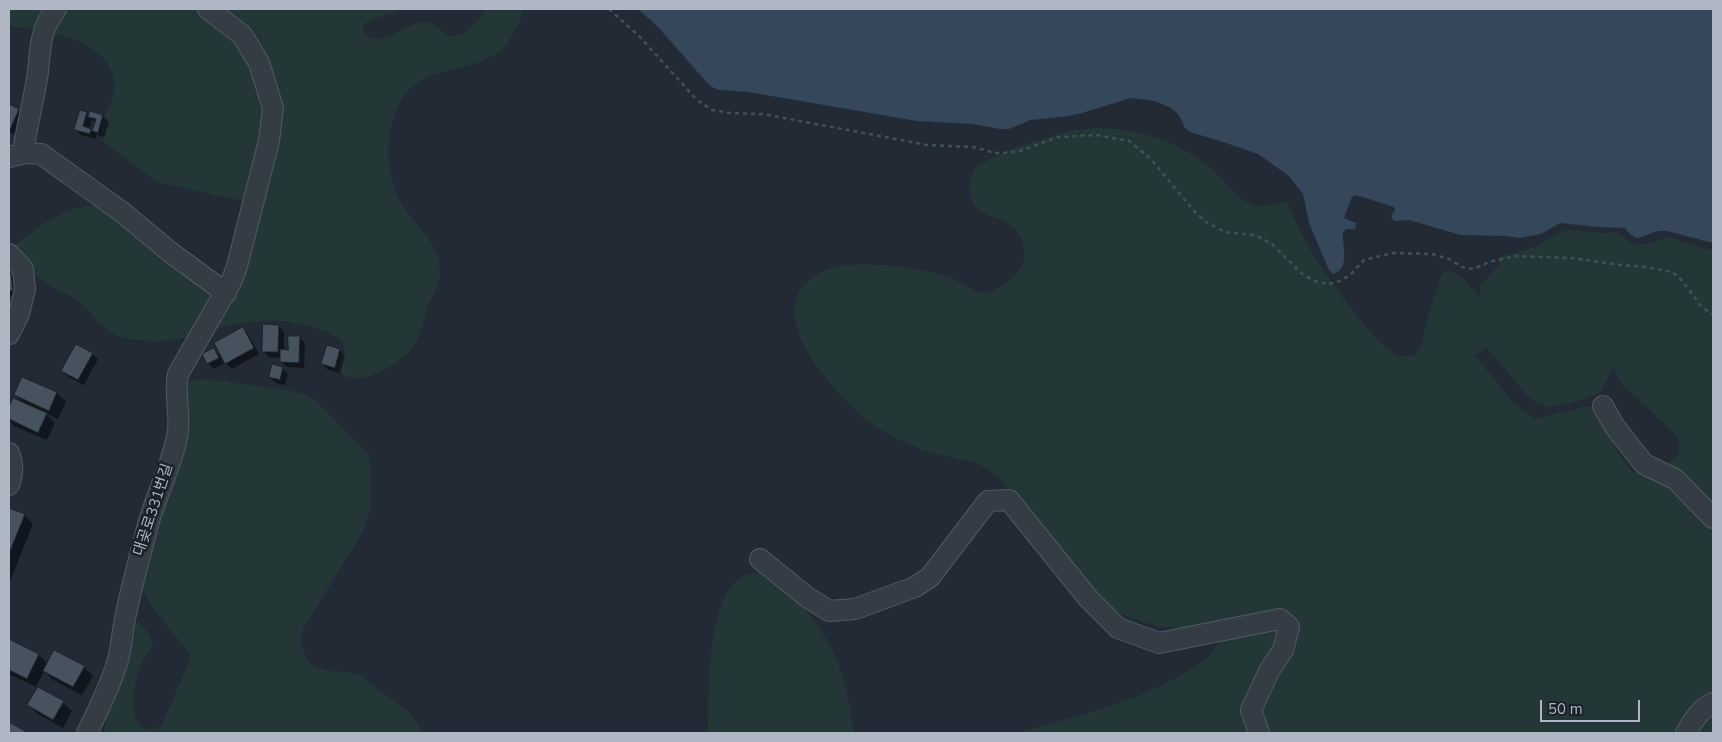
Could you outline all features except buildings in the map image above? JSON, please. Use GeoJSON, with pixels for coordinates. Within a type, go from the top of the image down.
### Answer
{"type":"FeatureCollection","features":[{"type":"Feature","properties":{"kind":"lane"},"geometry":{"type":"LineString","coordinates":[[17,155],[24,145],[37,79],[44,27],[56,9]]}},
{"type":"Feature","properties":{"kind":"lane","name":"대곶로331번길"},"geometry":{"type":"LineString","coordinates":[[87,733],[118,661],[125,617],[138,560],[153,505],[173,451],[178,431],[176,382],[178,374],[226,293],[237,266],[269,141],[273,108],[259,63],[242,35],[208,9]]}},
{"type":"Feature","properties":{"kind":"lane"},"geometry":{"type":"LineString","coordinates":[[17,155],[41,154],[122,212],[170,252],[226,293]]}},
{"type":"Feature","properties":{"kind":"lane"},"geometry":{"type":"LineString","coordinates":[[9,254],[23,269],[25,289],[19,314],[9,334]]}},
{"type":"Feature","properties":{"kind":"lane"},"geometry":{"type":"LineString","coordinates":[[1603,406],[1615,427],[1644,464],[1675,480],[1713,518]]}},
{"type":"Feature","properties":{"kind":"lane"},"geometry":{"type":"LineString","coordinates":[[9,453],[13,466],[9,485]]}},
{"type":"Feature","properties":{"kind":"lane"},"geometry":{"type":"LineString","coordinates":[[760,559],[807,597],[829,611],[855,610],[915,587],[930,577],[988,501],[1009,500],[1088,598],[1118,628],[1159,643],[1280,619],[1289,627],[1283,650],[1268,671],[1252,710],[1259,733]]}},
{"type":"Feature","properties":{"kind":"lane"},"geometry":{"type":"LineString","coordinates":[[1686,733],[1708,705],[1713,703]]}},
{"type":"Feature","properties":{"kind":"path"},"geometry":{"type":"LineString","coordinates":[[609,9],[639,36],[696,100],[712,110],[730,113],[763,114],[927,145],[974,146],[995,153],[1017,152],[1058,136],[1096,135],[1129,141],[1150,158],[1194,212],[1206,222],[1225,232],[1255,235],[1272,244],[1301,273],[1314,281],[1328,284],[1340,281],[1351,274],[1364,260],[1392,253],[1432,254],[1449,259],[1462,267],[1473,268],[1516,256],[1572,258],[1672,272],[1679,276],[1702,307],[1713,315]]}},
{"type":"Feature","properties":{"kind":"shaded area"},"geometry":{"type":"Polygon","coordinates":[[[9,9],[400,9],[364,24],[363,31],[369,37],[377,39],[393,35],[418,23],[426,22],[434,25],[446,34],[458,36],[474,25],[485,9],[524,9],[513,35],[503,48],[489,58],[475,64],[445,71],[418,83],[406,94],[396,111],[392,123],[388,147],[393,184],[403,206],[428,237],[440,264],[440,274],[436,290],[428,306],[420,333],[412,348],[397,362],[376,374],[354,378],[345,375],[338,368],[344,349],[340,340],[332,334],[305,324],[269,320],[234,324],[167,341],[130,339],[114,334],[75,299],[41,279],[12,248],[43,224],[66,212],[90,206],[103,206],[218,292],[235,299],[259,207],[240,200],[154,180],[104,142],[101,136],[102,123],[114,92],[113,75],[105,61],[93,49],[77,41],[41,30],[9,26],[9,9]]]}},
{"type":"Feature","properties":{"kind":"shaded area"},"geometry":{"type":"Polygon","coordinates":[[[1099,128],[1131,131],[1146,135],[1190,153],[1215,172],[1238,195],[1253,205],[1265,206],[1287,202],[1309,248],[1353,311],[1390,351],[1400,356],[1415,355],[1422,343],[1428,316],[1442,274],[1447,270],[1461,277],[1480,298],[1480,286],[1499,265],[1499,257],[1541,244],[1560,232],[1567,230],[1615,232],[1635,244],[1645,244],[1668,237],[1713,251],[1713,733],[1017,733],[1076,717],[1133,698],[1170,681],[1208,656],[1235,618],[1191,628],[1164,627],[1138,621],[1103,603],[1044,529],[1007,486],[994,474],[983,466],[939,455],[902,441],[866,420],[818,368],[798,331],[795,313],[798,296],[808,281],[829,269],[841,266],[871,265],[906,268],[949,277],[980,292],[987,293],[995,290],[1013,277],[1019,270],[1022,266],[1024,252],[1021,239],[1016,230],[1009,224],[984,213],[972,201],[969,186],[973,172],[990,159],[1020,146],[1075,130],[1099,128]],[[1487,348],[1475,356],[1516,405],[1535,419],[1588,406],[1594,408],[1622,459],[1633,472],[1661,467],[1676,458],[1679,451],[1679,443],[1674,433],[1621,383],[1613,368],[1601,392],[1579,401],[1549,407],[1538,404],[1527,395],[1487,348]]]}},
{"type":"Feature","properties":{"kind":"shaded area"},"geometry":{"type":"Polygon","coordinates":[[[207,379],[304,394],[315,400],[369,455],[371,503],[364,530],[303,629],[303,650],[310,662],[321,669],[352,672],[362,676],[409,713],[423,733],[104,733],[109,705],[135,624],[140,623],[150,636],[153,645],[142,662],[135,689],[134,708],[138,724],[149,729],[158,728],[162,725],[189,662],[190,655],[155,610],[138,583],[182,384],[207,379]]]}},
{"type":"Feature","properties":{"kind":"shaded area"},"geometry":{"type":"Polygon","coordinates":[[[760,573],[772,578],[786,589],[804,608],[825,637],[839,666],[844,682],[854,733],[708,733],[712,647],[722,602],[732,586],[744,576],[760,573]]]}},
{"type":"Feature","properties":{"kind":"water"},"geometry":{"type":"Polygon","coordinates":[[[638,9],[1713,9],[1713,243],[1667,231],[1659,231],[1637,238],[1625,228],[1560,223],[1541,234],[1519,238],[1461,235],[1409,220],[1394,221],[1391,216],[1395,210],[1394,207],[1356,195],[1352,197],[1344,218],[1356,223],[1355,229],[1346,229],[1343,233],[1344,262],[1339,271],[1333,274],[1329,270],[1309,223],[1303,194],[1289,176],[1258,154],[1190,132],[1185,128],[1179,115],[1171,108],[1155,101],[1131,98],[1082,113],[1031,120],[1009,129],[1000,129],[972,124],[917,121],[748,92],[719,90],[710,86],[657,26],[638,9]]]}}]}
